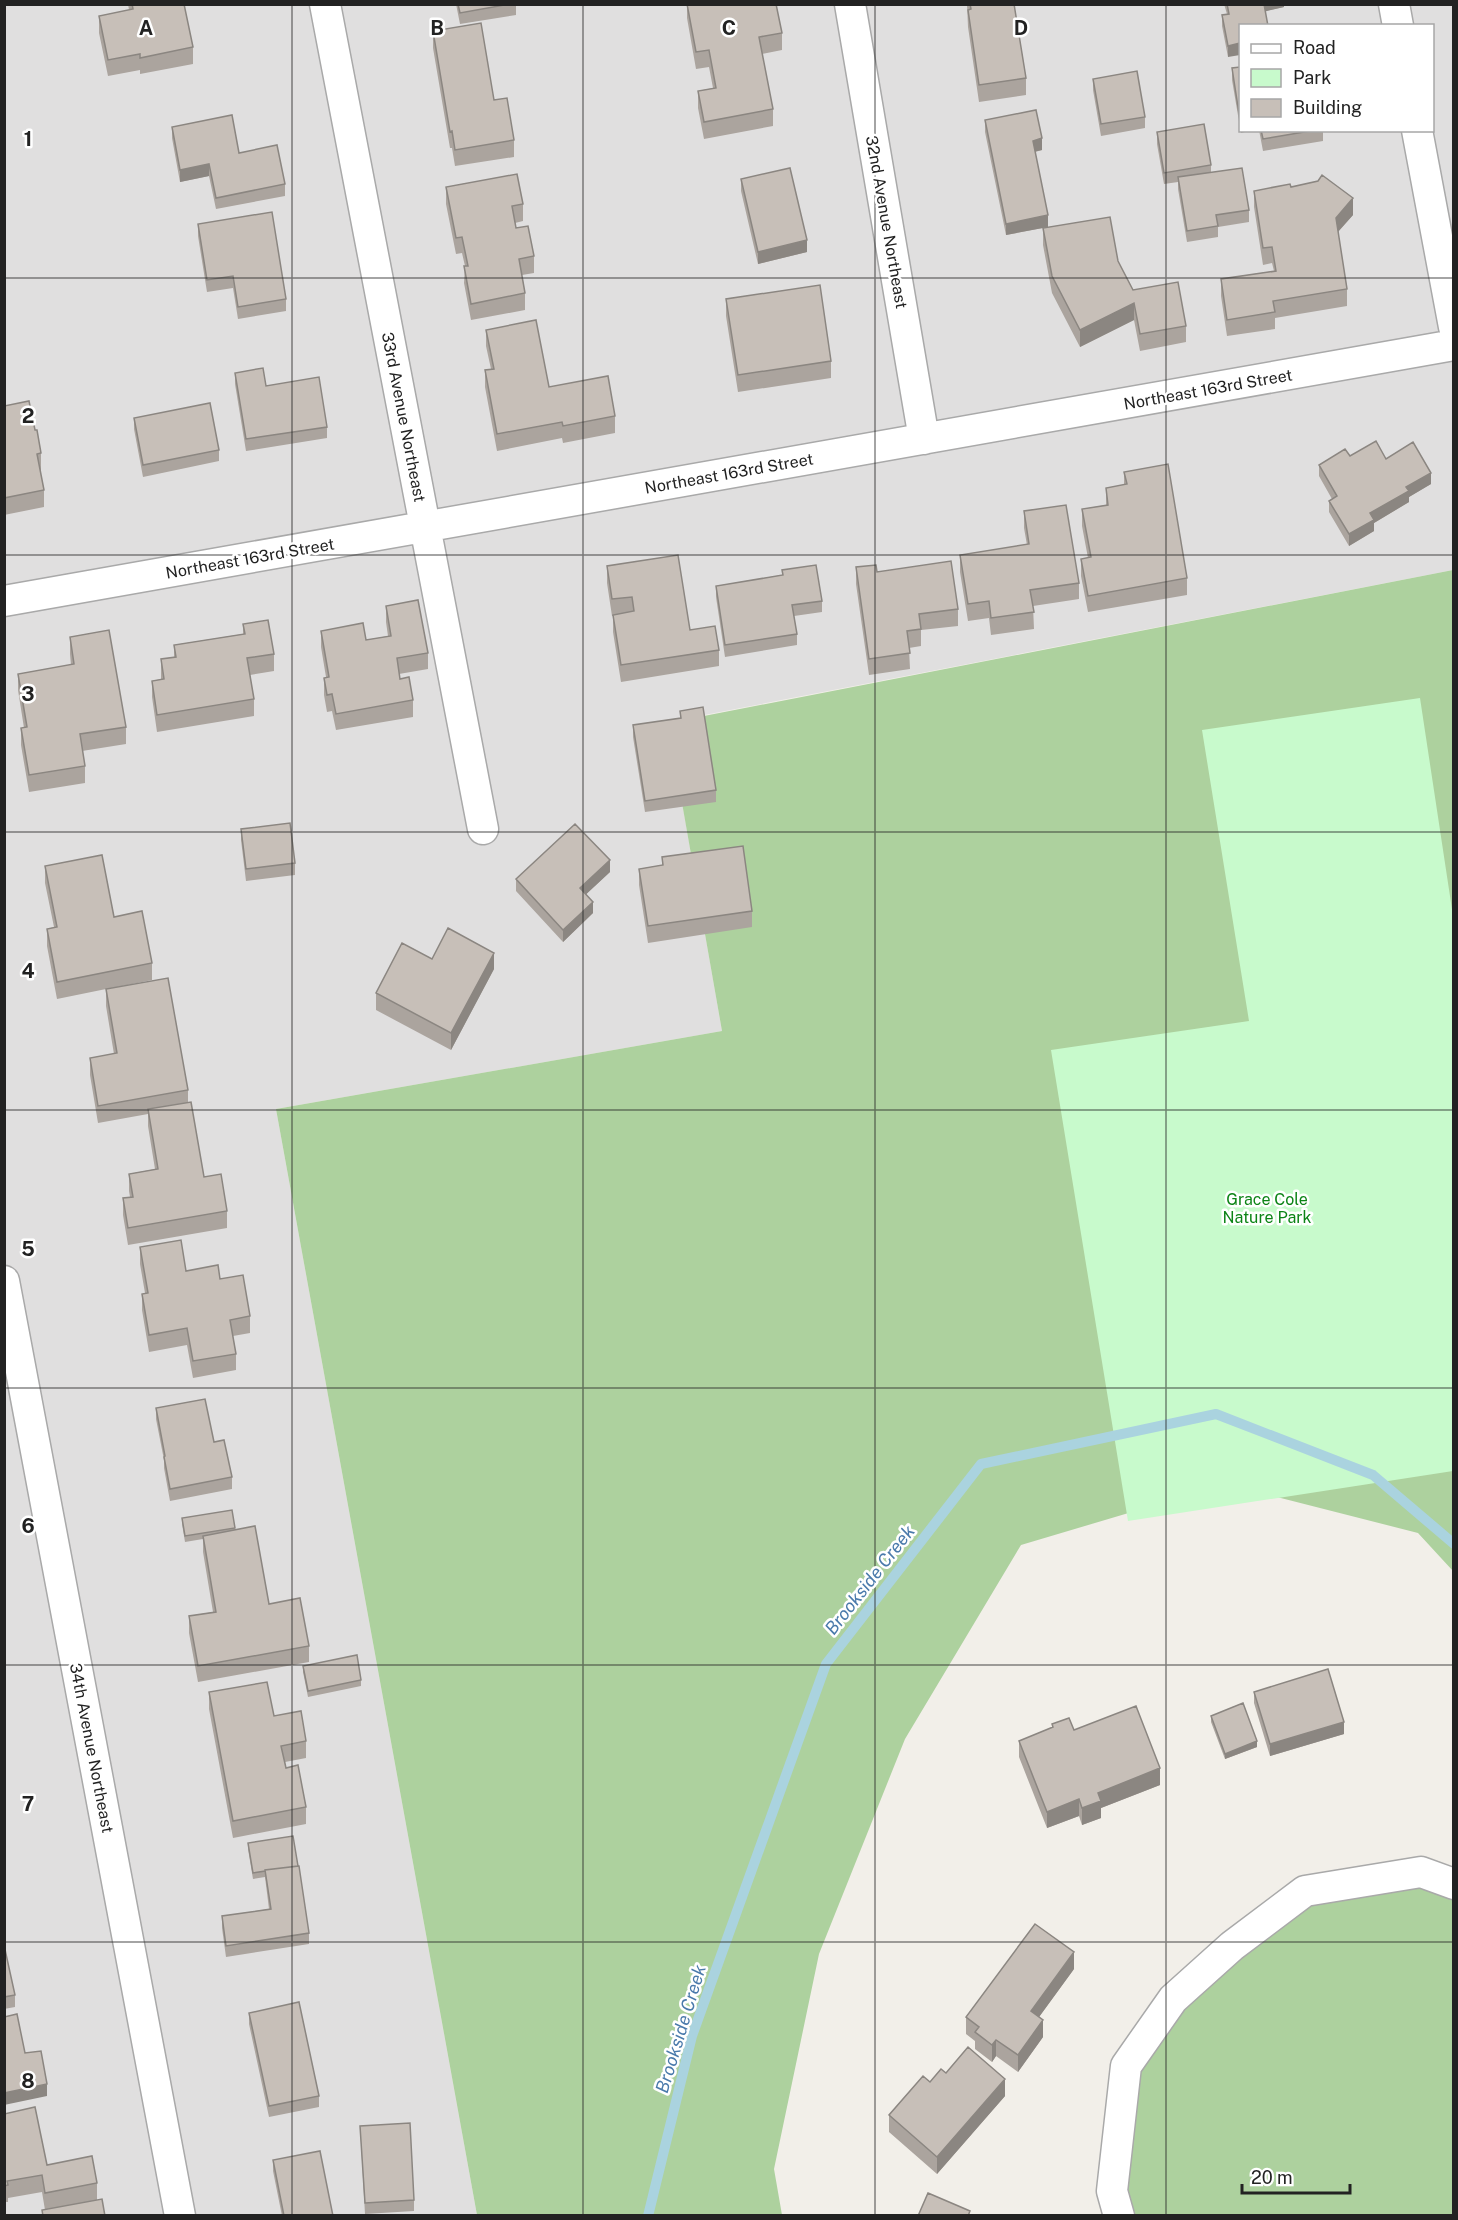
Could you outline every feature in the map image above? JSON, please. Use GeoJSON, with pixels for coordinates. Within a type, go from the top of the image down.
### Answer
{"type":"FeatureCollection","features":[{"type":"Feature","properties":{"kind":"street","name":"33rd Avenue Northeast"},"geometry":{"type":"LineString","coordinates":[[325,4],[483,829]]}},
{"type":"Feature","properties":{"kind":"street","name":"32nd Avenue Northeast"},"geometry":{"type":"LineString","coordinates":[[850,4],[924,439]]}},
{"type":"Feature","properties":{"kind":"street"},"geometry":{"type":"LineString","coordinates":[[1394,4],[1398,24]]}},
{"type":"Feature","properties":{"kind":"street"},"geometry":{"type":"LineString","coordinates":[[1417,132],[1454,327]]}},
{"type":"Feature","properties":{"kind":"street","name":"Northeast 163rd Street"},"geometry":{"type":"LineString","coordinates":[[4,601],[1454,345]]}},
{"type":"Feature","properties":{"kind":"street","name":"34th Avenue Northeast"},"geometry":{"type":"LineString","coordinates":[[4,1281],[180,2216]]}},
{"type":"Feature","properties":{"kind":"street"},"geometry":{"type":"LineString","coordinates":[[1119,2216],[1112,2191],[1126,2066],[1173,1999],[1232,1946],[1305,1891],[1421,1872],[1454,1884]]}},
{"type":"Feature","properties":{"kind":"shaded area"},"geometry":{"type":"Polygon","coordinates":[[[5,5],[1453,5],[1453,570],[668,722],[722,1031],[276,1109],[477,2215],[5,2216],[5,5]]]}},
{"type":"Feature","properties":{"kind":"green space"},"geometry":{"type":"Polygon","coordinates":[[[1453,570],[1453,1571],[1418,1533],[1226,1484],[1021,1545],[905,1739],[819,1954],[774,2169],[782,2215],[477,2215],[276,1109],[722,1031],[668,723],[1453,570]]]}},
{"type":"Feature","properties":{"kind":"green space","name":"Grace Cole Nature Park"},"geometry":{"type":"Polygon","coordinates":[[[1420,698],[1453,916],[1453,1471],[1128,1521],[1051,1050],[1249,1021],[1202,730],[1420,698]]]}},
{"type":"Feature","properties":{"kind":"green space"},"geometry":{"type":"Polygon","coordinates":[[[1453,1884],[1453,2215],[1119,2215],[1126,2066],[1173,1999],[1305,1891],[1453,1884]]]}},
{"type":"Feature","properties":{"kind":"building"},"geometry":{"type":"Polygon","coordinates":[[[132,4],[184,4],[193,47],[140,58],[140,54],[108,60],[99,16],[133,9],[132,4]]]}},
{"type":"Feature","properties":{"kind":"building"},"geometry":{"type":"Polygon","coordinates":[[[458,4],[510,4],[460,13],[458,4]]]}},
{"type":"Feature","properties":{"kind":"building"},"geometry":{"type":"Polygon","coordinates":[[[687,4],[776,4],[782,33],[759,37],[773,109],[704,122],[698,91],[716,88],[709,50],[696,52],[687,4]]]}},
{"type":"Feature","properties":{"kind":"building"},"geometry":{"type":"Polygon","coordinates":[[[970,4],[1014,4],[1026,78],[979,85],[968,10],[971,9],[970,4]]]}},
{"type":"Feature","properties":{"kind":"building"},"geometry":{"type":"Polygon","coordinates":[[[1227,4],[1264,4],[1268,24],[1239,24],[1239,43],[1228,46],[1222,15],[1229,14],[1227,4]]]}},
{"type":"Feature","properties":{"kind":"building"},"geometry":{"type":"Polygon","coordinates":[[[481,23],[494,100],[507,98],[514,140],[455,150],[433,31],[481,23]]]}},
{"type":"Feature","properties":{"kind":"building"},"geometry":{"type":"Polygon","coordinates":[[[1239,67],[1239,114],[1232,68],[1239,67]]]}},
{"type":"Feature","properties":{"kind":"building"},"geometry":{"type":"Polygon","coordinates":[[[1137,71],[1145,117],[1101,124],[1093,79],[1137,71]]]}},
{"type":"Feature","properties":{"kind":"building"},"geometry":{"type":"Polygon","coordinates":[[[1036,110],[1042,138],[1033,141],[1048,215],[1006,224],[985,120],[1036,110]]]}},
{"type":"Feature","properties":{"kind":"building"},"geometry":{"type":"Polygon","coordinates":[[[232,115],[239,153],[277,145],[285,184],[216,198],[209,164],[180,170],[172,127],[232,115]]]}},
{"type":"Feature","properties":{"kind":"building"},"geometry":{"type":"Polygon","coordinates":[[[1204,124],[1211,165],[1164,173],[1157,132],[1204,124]]]}},
{"type":"Feature","properties":{"kind":"building"},"geometry":{"type":"Polygon","coordinates":[[[1261,132],[1304,132],[1263,139],[1261,132]]]}},
{"type":"Feature","properties":{"kind":"building"},"geometry":{"type":"Polygon","coordinates":[[[790,168],[807,240],[758,252],[741,179],[790,168]]]}},
{"type":"Feature","properties":{"kind":"building"},"geometry":{"type":"Polygon","coordinates":[[[1242,168],[1249,210],[1216,215],[1218,226],[1187,231],[1178,177],[1242,168]]]}},
{"type":"Feature","properties":{"kind":"building"},"geometry":{"type":"Polygon","coordinates":[[[517,174],[523,204],[512,206],[516,228],[528,226],[534,256],[519,259],[525,293],[471,304],[464,266],[468,266],[462,237],[456,238],[446,187],[517,174]]]}},
{"type":"Feature","properties":{"kind":"building"},"geometry":{"type":"Polygon","coordinates":[[[1322,175],[1353,198],[1336,218],[1347,289],[1273,301],[1275,312],[1227,320],[1221,279],[1276,271],[1272,247],[1263,248],[1254,191],[1318,181],[1322,175]]]}},
{"type":"Feature","properties":{"kind":"building"},"geometry":{"type":"Polygon","coordinates":[[[272,212],[286,299],[238,307],[233,276],[207,280],[198,224],[272,212]]]}},
{"type":"Feature","properties":{"kind":"building"},"geometry":{"type":"Polygon","coordinates":[[[1110,217],[1118,261],[1133,290],[1178,282],[1186,326],[1140,334],[1134,303],[1080,330],[1052,276],[1043,228],[1110,217]]]}},
{"type":"Feature","properties":{"kind":"building"},"geometry":{"type":"Polygon","coordinates":[[[820,285],[831,361],[738,375],[726,299],[820,285]]]}},
{"type":"Feature","properties":{"kind":"building"},"geometry":{"type":"Polygon","coordinates":[[[536,320],[549,387],[608,376],[615,416],[563,426],[562,422],[497,434],[485,370],[494,369],[486,330],[536,320]]]}},
{"type":"Feature","properties":{"kind":"building"},"geometry":{"type":"Polygon","coordinates":[[[263,368],[266,386],[319,377],[327,427],[246,439],[235,373],[263,368]]]}},
{"type":"Feature","properties":{"kind":"building"},"geometry":{"type":"Polygon","coordinates":[[[29,401],[41,453],[37,454],[44,490],[4,498],[4,406],[29,401]]]}},
{"type":"Feature","properties":{"kind":"building"},"geometry":{"type":"Polygon","coordinates":[[[210,403],[219,450],[143,465],[134,418],[210,403]]]}},
{"type":"Feature","properties":{"kind":"building"},"geometry":{"type":"Polygon","coordinates":[[[1376,441],[1386,459],[1413,442],[1431,473],[1406,487],[1409,491],[1370,513],[1374,520],[1349,534],[1329,501],[1337,496],[1319,465],[1345,449],[1350,456],[1376,441]]]}},
{"type":"Feature","properties":{"kind":"building"},"geometry":{"type":"Polygon","coordinates":[[[1168,464],[1187,578],[1088,596],[1081,559],[1091,557],[1082,509],[1108,505],[1106,488],[1127,484],[1124,472],[1168,464]]]}},
{"type":"Feature","properties":{"kind":"building"},"geometry":{"type":"Polygon","coordinates":[[[1066,505],[1079,583],[1030,590],[1034,612],[991,618],[989,601],[968,604],[960,555],[1029,544],[1024,511],[1066,505]]]}},
{"type":"Feature","properties":{"kind":"building"},"geometry":{"type":"Polygon","coordinates":[[[678,555],[690,630],[715,626],[719,650],[621,665],[613,615],[634,611],[632,597],[612,599],[607,566],[678,555]]]}},
{"type":"Feature","properties":{"kind":"building"},"geometry":{"type":"Polygon","coordinates":[[[951,561],[958,609],[919,614],[921,629],[907,631],[910,653],[869,659],[856,567],[876,565],[877,572],[951,561]]]}},
{"type":"Feature","properties":{"kind":"building"},"geometry":{"type":"Polygon","coordinates":[[[816,565],[822,601],[792,605],[797,634],[725,645],[716,586],[783,575],[782,570],[816,565]]]}},
{"type":"Feature","properties":{"kind":"building"},"geometry":{"type":"Polygon","coordinates":[[[418,600],[428,653],[397,658],[400,679],[409,677],[413,700],[336,714],[332,694],[327,695],[324,678],[329,677],[321,631],[363,623],[366,640],[391,636],[386,606],[418,600]]]}},
{"type":"Feature","properties":{"kind":"building"},"geometry":{"type":"Polygon","coordinates":[[[268,620],[274,654],[247,658],[254,699],[157,715],[152,681],[164,679],[161,659],[176,657],[174,645],[245,634],[243,624],[268,620]]]}},
{"type":"Feature","properties":{"kind":"building"},"geometry":{"type":"Polygon","coordinates":[[[109,630],[126,727],[80,734],[85,766],[29,775],[21,728],[27,727],[18,674],[74,664],[70,637],[109,630]]]}},
{"type":"Feature","properties":{"kind":"building"},"geometry":{"type":"Polygon","coordinates":[[[703,707],[716,790],[645,801],[633,725],[681,718],[680,711],[703,707]]]}},
{"type":"Feature","properties":{"kind":"building"},"geometry":{"type":"Polygon","coordinates":[[[290,823],[295,863],[246,869],[241,829],[290,823]]]}},
{"type":"Feature","properties":{"kind":"building"},"geometry":{"type":"Polygon","coordinates":[[[575,824],[610,860],[580,888],[593,902],[563,930],[516,879],[575,824]]]}},
{"type":"Feature","properties":{"kind":"building"},"geometry":{"type":"Polygon","coordinates":[[[743,846],[752,911],[648,926],[639,869],[663,865],[662,857],[743,846]]]}},
{"type":"Feature","properties":{"kind":"building"},"geometry":{"type":"Polygon","coordinates":[[[102,855],[114,917],[142,911],[152,963],[57,982],[47,929],[57,927],[45,866],[102,855]]]}},
{"type":"Feature","properties":{"kind":"building"},"geometry":{"type":"Polygon","coordinates":[[[448,928],[494,953],[451,1033],[376,993],[402,943],[432,959],[448,928]]]}},
{"type":"Feature","properties":{"kind":"building"},"geometry":{"type":"Polygon","coordinates":[[[168,978],[188,1090],[98,1106],[90,1058],[117,1053],[106,989],[168,978]]]}},
{"type":"Feature","properties":{"kind":"building"},"geometry":{"type":"Polygon","coordinates":[[[191,1102],[204,1177],[221,1174],[227,1211],[128,1228],[123,1198],[133,1197],[129,1174],[158,1169],[148,1109],[191,1102]]]}},
{"type":"Feature","properties":{"kind":"building"},"geometry":{"type":"Polygon","coordinates":[[[181,1240],[186,1271],[218,1265],[220,1279],[243,1275],[250,1316],[230,1320],[236,1354],[193,1361],[187,1328],[149,1335],[142,1294],[148,1293],[140,1247],[181,1240]]]}},
{"type":"Feature","properties":{"kind":"building"},"geometry":{"type":"Polygon","coordinates":[[[205,1399],[214,1442],[224,1440],[232,1477],[170,1489],[156,1408],[205,1399]]]}},
{"type":"Feature","properties":{"kind":"building"},"geometry":{"type":"Polygon","coordinates":[[[232,1510],[235,1528],[185,1536],[182,1518],[232,1510]]]}},
{"type":"Feature","properties":{"kind":"building"},"geometry":{"type":"Polygon","coordinates":[[[255,1526],[269,1604],[300,1598],[309,1646],[198,1666],[189,1616],[216,1612],[203,1536],[255,1526]]]}},
{"type":"Feature","properties":{"kind":"building"},"geometry":{"type":"Polygon","coordinates":[[[357,1655],[361,1680],[308,1691],[303,1666],[357,1655]]]}},
{"type":"Feature","properties":{"kind":"building"},"geometry":{"type":"Polygon","coordinates":[[[1328,1669],[1344,1722],[1270,1744],[1254,1692],[1328,1669]]]}},
{"type":"Feature","properties":{"kind":"building"},"geometry":{"type":"Polygon","coordinates":[[[267,1682],[274,1716],[301,1711],[306,1741],[281,1746],[286,1768],[298,1765],[306,1807],[233,1821],[209,1692],[267,1682]]]}},
{"type":"Feature","properties":{"kind":"building"},"geometry":{"type":"Polygon","coordinates":[[[1243,1703],[1257,1741],[1225,1754],[1211,1716],[1243,1703]]]}},
{"type":"Feature","properties":{"kind":"building"},"geometry":{"type":"Polygon","coordinates":[[[1136,1706],[1160,1768],[1098,1793],[1101,1801],[1082,1808],[1079,1799],[1047,1812],[1019,1741],[1069,1718],[1074,1730],[1136,1706]]]}},
{"type":"Feature","properties":{"kind":"building"},"geometry":{"type":"Polygon","coordinates":[[[293,1836],[298,1866],[253,1873],[248,1843],[293,1836]]]}},
{"type":"Feature","properties":{"kind":"building"},"geometry":{"type":"Polygon","coordinates":[[[299,1866],[309,1933],[226,1946],[222,1916],[271,1909],[265,1870],[299,1866]]]}},
{"type":"Feature","properties":{"kind":"building"},"geometry":{"type":"Polygon","coordinates":[[[1035,1924],[1074,1952],[1031,2011],[1043,2020],[1018,2055],[996,2040],[992,2045],[975,2032],[979,2027],[966,2017],[1035,1924]]]}},
{"type":"Feature","properties":{"kind":"building"},"geometry":{"type":"Polygon","coordinates":[[[4,1945],[15,1995],[4,1997],[4,1945]]]}},
{"type":"Feature","properties":{"kind":"building"},"geometry":{"type":"Polygon","coordinates":[[[299,2002],[319,2096],[269,2106],[249,2013],[299,2002]]]}},
{"type":"Feature","properties":{"kind":"building"},"geometry":{"type":"Polygon","coordinates":[[[17,2014],[25,2053],[41,2051],[47,2084],[4,2093],[4,2017],[17,2014]]]}},
{"type":"Feature","properties":{"kind":"building"},"geometry":{"type":"Polygon","coordinates":[[[968,2047],[1005,2079],[937,2157],[889,2115],[923,2076],[930,2082],[941,2069],[946,2073],[968,2047]]]}},
{"type":"Feature","properties":{"kind":"building"},"geometry":{"type":"Polygon","coordinates":[[[35,2107],[47,2165],[92,2156],[97,2183],[45,2193],[42,2175],[7,2181],[8,2185],[4,2186],[4,2114],[35,2107]]]}},
{"type":"Feature","properties":{"kind":"building"},"geometry":{"type":"Polygon","coordinates":[[[410,2123],[414,2200],[365,2203],[360,2126],[410,2123]]]}},
{"type":"Feature","properties":{"kind":"building"},"geometry":{"type":"Polygon","coordinates":[[[320,2151],[333,2216],[284,2216],[273,2160],[320,2151]]]}},
{"type":"Feature","properties":{"kind":"building"},"geometry":{"type":"Polygon","coordinates":[[[928,2193],[970,2211],[968,2216],[918,2216],[928,2193]]]}},
{"type":"Feature","properties":{"kind":"building"},"geometry":{"type":"Polygon","coordinates":[[[102,2199],[105,2216],[43,2216],[42,2210],[102,2199]]]}},
{"type":"Feature","properties":{"kind":"waterway","name":"Brookside Creek"},"geometry":{"type":"LineString","coordinates":[[648,2216],[692,2036],[826,1664],[981,1464],[1216,1414],[1373,1475],[1454,1544]]}}]}
